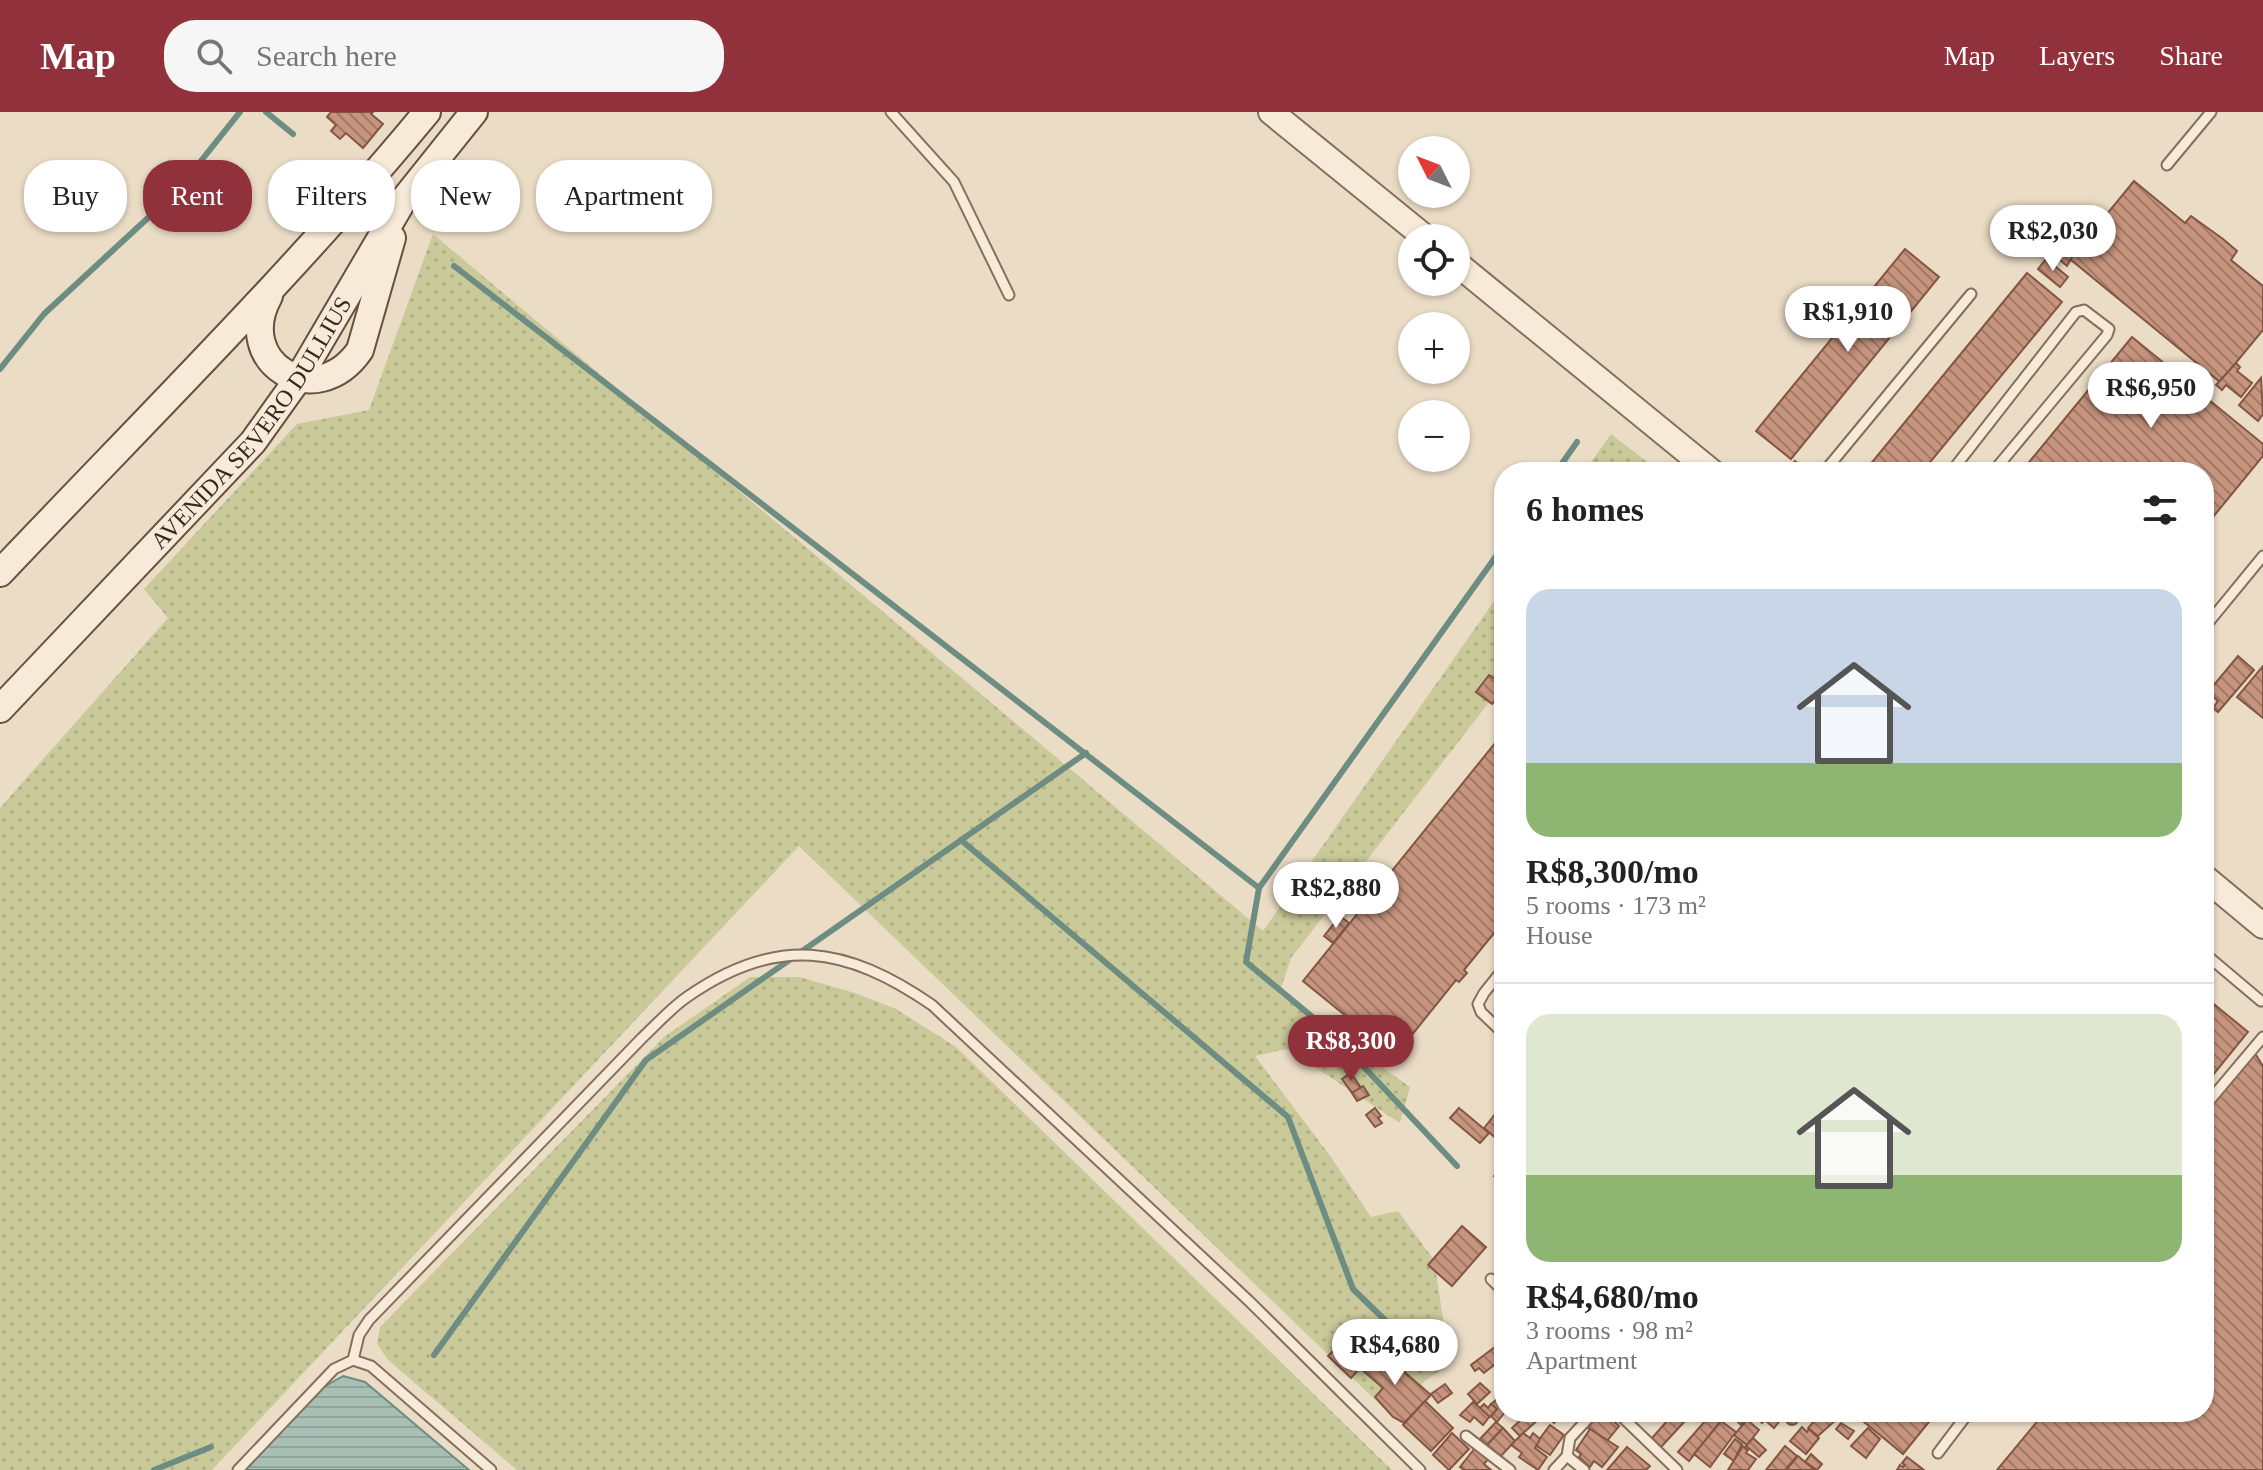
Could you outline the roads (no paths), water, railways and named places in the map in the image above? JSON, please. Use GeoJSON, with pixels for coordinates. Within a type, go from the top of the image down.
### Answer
{"type":"FeatureCollection","features":[{"type":"Feature","properties":{"kind":"main road"},"geometry":{"type":"LineString","coordinates":[[0,573],[296,262],[427,112]]}},
{"type":"Feature","properties":{"kind":"main road","name":"AVENIDA SEVERO DULLIUS"},"geometry":{"type":"LineString","coordinates":[[0,709],[253,442],[298,379],[402,202],[474,112]]}},
{"type":"Feature","properties":{"kind":"main road"},"geometry":{"type":"LineString","coordinates":[[296,262],[268,297],[261,312],[259,330],[263,347],[272,362],[285,373],[298,379],[319,380],[336,375],[350,364],[360,350],[402,202]]}},
{"type":"Feature","properties":{"kind":"street"},"geometry":{"type":"LineString","coordinates":[[1271,112],[1409,224]]}},
{"type":"Feature","properties":{"kind":"street"},"geometry":{"type":"LineString","coordinates":[[1470,274],[1700,462]]}},
{"type":"Feature","properties":{"kind":"street"},"geometry":{"type":"LineString","coordinates":[[2214,885],[2263,926]]}},
{"type":"Feature","properties":{"kind":"lane"},"geometry":{"type":"LineString","coordinates":[[891,112],[954,182],[1009,295]]}},
{"type":"Feature","properties":{"kind":"lane"},"geometry":{"type":"LineString","coordinates":[[2167,165],[2211,112]]}},
{"type":"Feature","properties":{"kind":"lane"},"geometry":{"type":"LineString","coordinates":[[1832,462],[1971,294]]}},
{"type":"Feature","properties":{"kind":"lane"},"geometry":{"type":"LineString","coordinates":[[1959,462],[2076,312],[2084,310],[2109,329],[2107,335],[2001,462]]}},
{"type":"Feature","properties":{"kind":"lane"},"geometry":{"type":"LineString","coordinates":[[2214,616],[2263,556]]}},
{"type":"Feature","properties":{"kind":"lane"},"geometry":{"type":"LineString","coordinates":[[353,1360],[359,1335],[369,1320],[642,1038],[686,997],[734,970],[775,955],[829,956],[878,973],[932,1005],[1249,1301],[1420,1470]]}},
{"type":"Feature","properties":{"kind":"lane"},"geometry":{"type":"LineString","coordinates":[[2214,961],[2261,1001]]}},
{"type":"Feature","properties":{"kind":"lane"},"geometry":{"type":"LineString","coordinates":[[1494,980],[1478,1004],[1481,1012],[1494,1024]]}},
{"type":"Feature","properties":{"kind":"lane"},"geometry":{"type":"LineString","coordinates":[[2214,1095],[2263,1037]]}},
{"type":"Feature","properties":{"kind":"lane"},"geometry":{"type":"LineString","coordinates":[[1491,1279],[1494,1282]]}},
{"type":"Feature","properties":{"kind":"lane"},"geometry":{"type":"LineString","coordinates":[[238,1470],[334,1369],[353,1360],[371,1366],[491,1470]]}},
{"type":"Feature","properties":{"kind":"lane"},"geometry":{"type":"LineString","coordinates":[[1554,1470],[1567,1456],[1570,1438],[1585,1422]]}},
{"type":"Feature","properties":{"kind":"lane"},"geometry":{"type":"LineString","coordinates":[[1627,1422],[1677,1470]]}},
{"type":"Feature","properties":{"kind":"lane"},"geometry":{"type":"LineString","coordinates":[[1938,1453],[1961,1422]]}},
{"type":"Feature","properties":{"kind":"lane"},"geometry":{"type":"LineString","coordinates":[[1466,1436],[1510,1470]]}},
{"type":"Feature","properties":{"kind":"lane"},"geometry":{"type":"LineString","coordinates":[[1567,1456],[1584,1470]]}},
{"type":"Feature","properties":{"kind":"waterway"},"geometry":{"type":"LineString","coordinates":[[0,369],[44,314],[177,191],[240,112]]}},
{"type":"Feature","properties":{"kind":"waterway"},"geometry":{"type":"LineString","coordinates":[[266,112],[293,134]]}},
{"type":"Feature","properties":{"kind":"waterway"},"geometry":{"type":"LineString","coordinates":[[454,266],[1259,888],[1494,559]]}},
{"type":"Feature","properties":{"kind":"waterway"},"geometry":{"type":"LineString","coordinates":[[1563,462],[1577,442]]}},
{"type":"Feature","properties":{"kind":"waterway"},"geometry":{"type":"LineString","coordinates":[[434,1355],[646,1060],[1086,753]]}},
{"type":"Feature","properties":{"kind":"waterway"},"geometry":{"type":"LineString","coordinates":[[961,840],[1288,1117],[1353,1289],[1424,1358]]}},
{"type":"Feature","properties":{"kind":"waterway"},"geometry":{"type":"LineString","coordinates":[[1259,888],[1246,962],[1333,1034],[1457,1166]]}},
{"type":"Feature","properties":{"kind":"waterway"},"geometry":{"type":"LineString","coordinates":[[154,1470],[211,1447]]}}]}
